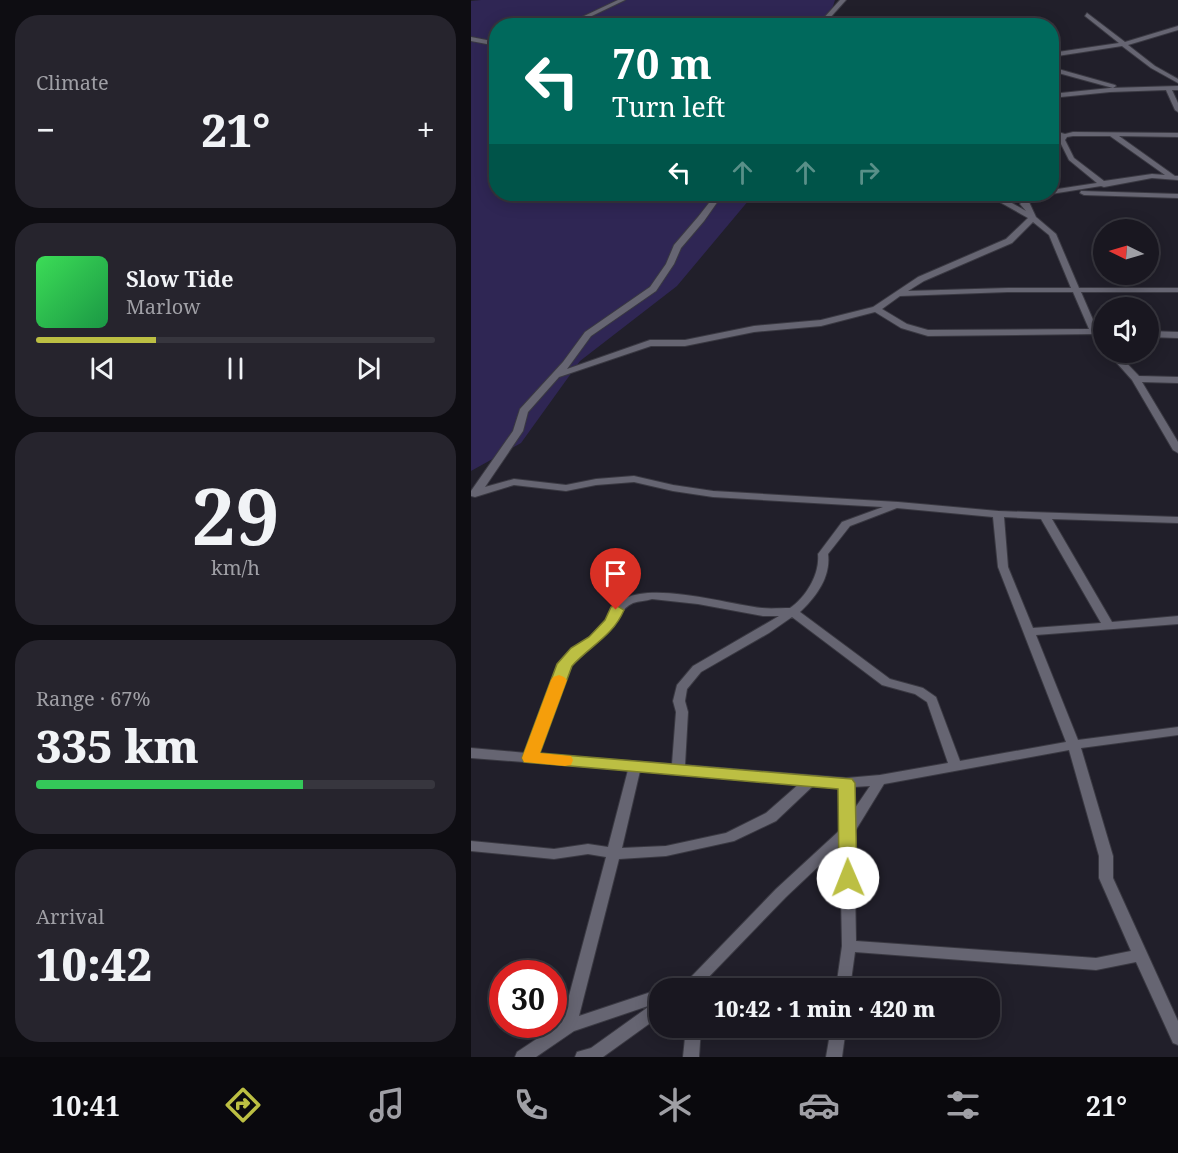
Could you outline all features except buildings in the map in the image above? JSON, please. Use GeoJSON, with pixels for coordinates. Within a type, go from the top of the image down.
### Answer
{"type":"FeatureCollection","features":[{"type":"Feature","properties":{"kind":"street"},"geometry":{"type":"LineString","coordinates":[[583,18],[623,0]]}},
{"type":"Feature","properties":{"kind":"street"},"geometry":{"type":"LineString","coordinates":[[827,18],[843,0]]}},
{"type":"Feature","properties":{"kind":"street"},"geometry":{"type":"LineString","coordinates":[[1087,15],[1146,63],[1178,81]]}},
{"type":"Feature","properties":{"kind":"street"},"geometry":{"type":"LineString","coordinates":[[1059,54],[1125,44],[1178,28]]}},
{"type":"Feature","properties":{"kind":"street"},"geometry":{"type":"LineString","coordinates":[[471,39],[489,42]]}},
{"type":"Feature","properties":{"kind":"street"},"geometry":{"type":"LineString","coordinates":[[1059,71],[1103,84],[1131,89]]}},
{"type":"Feature","properties":{"kind":"street"},"geometry":{"type":"LineString","coordinates":[[1167,88],[1178,110]]}},
{"type":"Feature","properties":{"kind":"street"},"geometry":{"type":"LineString","coordinates":[[1059,95],[1178,88]]}},
{"type":"Feature","properties":{"kind":"street"},"geometry":{"type":"LineString","coordinates":[[1059,134],[1065,136],[1178,135]]}},
{"type":"Feature","properties":{"kind":"street"},"geometry":{"type":"LineString","coordinates":[[1110,134],[1177,179]]}},
{"type":"Feature","properties":{"kind":"street"},"geometry":{"type":"LineString","coordinates":[[1065,136],[1062,140],[1071,159],[1104,185]]}},
{"type":"Feature","properties":{"kind":"street"},"geometry":{"type":"LineString","coordinates":[[1059,191],[1152,177],[1177,179]]}},
{"type":"Feature","properties":{"kind":"street"},"geometry":{"type":"LineString","coordinates":[[1059,192],[1178,196]]}},
{"type":"Feature","properties":{"kind":"street"},"geometry":{"type":"LineString","coordinates":[[473,496],[518,431],[523,411],[557,375],[588,334],[653,289],[670,264],[677,247],[714,201]]}},
{"type":"Feature","properties":{"kind":"street"},"geometry":{"type":"LineString","coordinates":[[1004,201],[1033,218],[1052,234],[1093,329]]}},
{"type":"Feature","properties":{"kind":"street"},"geometry":{"type":"LineString","coordinates":[[1023,201],[1033,218]]}},
{"type":"Feature","properties":{"kind":"street"},"geometry":{"type":"LineString","coordinates":[[557,375],[650,343],[685,343],[754,329],[821,323],[876,309],[921,279],[1009,241],[1033,218]]}},
{"type":"Feature","properties":{"kind":"street"},"geometry":{"type":"LineString","coordinates":[[899,294],[1008,290],[1178,290]]}},
{"type":"Feature","properties":{"kind":"street"},"geometry":{"type":"LineString","coordinates":[[876,309],[904,326],[928,333],[1093,331]]}},
{"type":"Feature","properties":{"kind":"street"},"geometry":{"type":"LineString","coordinates":[[1159,334],[1178,335]]}},
{"type":"Feature","properties":{"kind":"street"},"geometry":{"type":"LineString","coordinates":[[1122,363],[1136,378],[1176,440],[1178,450]]}},
{"type":"Feature","properties":{"kind":"street"},"geometry":{"type":"LineString","coordinates":[[1136,378],[1178,380]]}},
{"type":"Feature","properties":{"kind":"street"},"geometry":{"type":"LineString","coordinates":[[473,496],[514,482],[566,488],[596,482],[634,479],[713,494],[898,505],[998,514],[1178,520]]}},
{"type":"Feature","properties":{"kind":"street"},"geometry":{"type":"LineString","coordinates":[[678,769],[683,712],[679,701],[681,688],[697,669],[793,612],[816,587],[824,562],[823,554],[846,524],[898,505]]}},
{"type":"Feature","properties":{"kind":"street"},"geometry":{"type":"LineString","coordinates":[[998,514],[1003,567],[1074,745],[1105,856],[1106,878],[1178,1038]]}},
{"type":"Feature","properties":{"kind":"street"},"geometry":{"type":"LineString","coordinates":[[1045,516],[1108,625]]}},
{"type":"Feature","properties":{"kind":"street"},"geometry":{"type":"LineString","coordinates":[[530,758],[565,664],[576,652],[594,640],[611,622],[616,610],[630,600],[652,596],[698,600],[763,612],[793,612],[886,682],[919,691],[931,700],[955,766]]}},
{"type":"Feature","properties":{"kind":"street"},"geometry":{"type":"LineString","coordinates":[[1029,632],[1178,620]]}},
{"type":"Feature","properties":{"kind":"street"},"geometry":{"type":"LineString","coordinates":[[471,753],[809,782],[846,783],[880,780],[1074,745],[1178,731]]}},
{"type":"Feature","properties":{"kind":"street"},"geometry":{"type":"LineString","coordinates":[[569,1026],[635,766]]}},
{"type":"Feature","properties":{"kind":"street"},"geometry":{"type":"LineString","coordinates":[[700,978],[781,893],[847,832],[880,780]]}},
{"type":"Feature","properties":{"kind":"street"},"geometry":{"type":"LineString","coordinates":[[471,846],[554,854],[588,849],[612,853],[666,851],[729,837],[771,817],[809,782]]}},
{"type":"Feature","properties":{"kind":"street"},"geometry":{"type":"LineString","coordinates":[[844,978],[849,946],[846,783]]}},
{"type":"Feature","properties":{"kind":"street"},"geometry":{"type":"LineString","coordinates":[[849,946],[1096,964],[1141,956]]}},
{"type":"Feature","properties":{"kind":"street"},"geometry":{"type":"LineString","coordinates":[[523,1057],[569,1026],[649,999]]}},
{"type":"Feature","properties":{"kind":"street"},"geometry":{"type":"LineString","coordinates":[[583,1057],[595,1054],[649,1015]]}},
{"type":"Feature","properties":{"kind":"street"},"geometry":{"type":"LineString","coordinates":[[691,1057],[692,1038]]}},
{"type":"Feature","properties":{"kind":"street"},"geometry":{"type":"LineString","coordinates":[[834,1057],[837,1038]]}},
{"type":"Feature","properties":{"kind":"shaded area"},"geometry":{"type":"Polygon","coordinates":[[[835,0],[829,18],[489,18],[489,201],[748,201],[677,286],[580,361],[521,443],[471,471],[471,1],[835,0]]]}},
{"type":"Feature","properties":{"kind":"slow traffic"},"geometry":{"type":"LineString","coordinates":[[559,680],[530,758],[565,760]]}},
{"type":"Feature","properties":{"kind":"route"},"geometry":{"type":"LineString","coordinates":[[616,610],[611,622],[594,640],[576,652],[565,664],[530,758],[809,782],[846,783],[848,878]]}}]}
